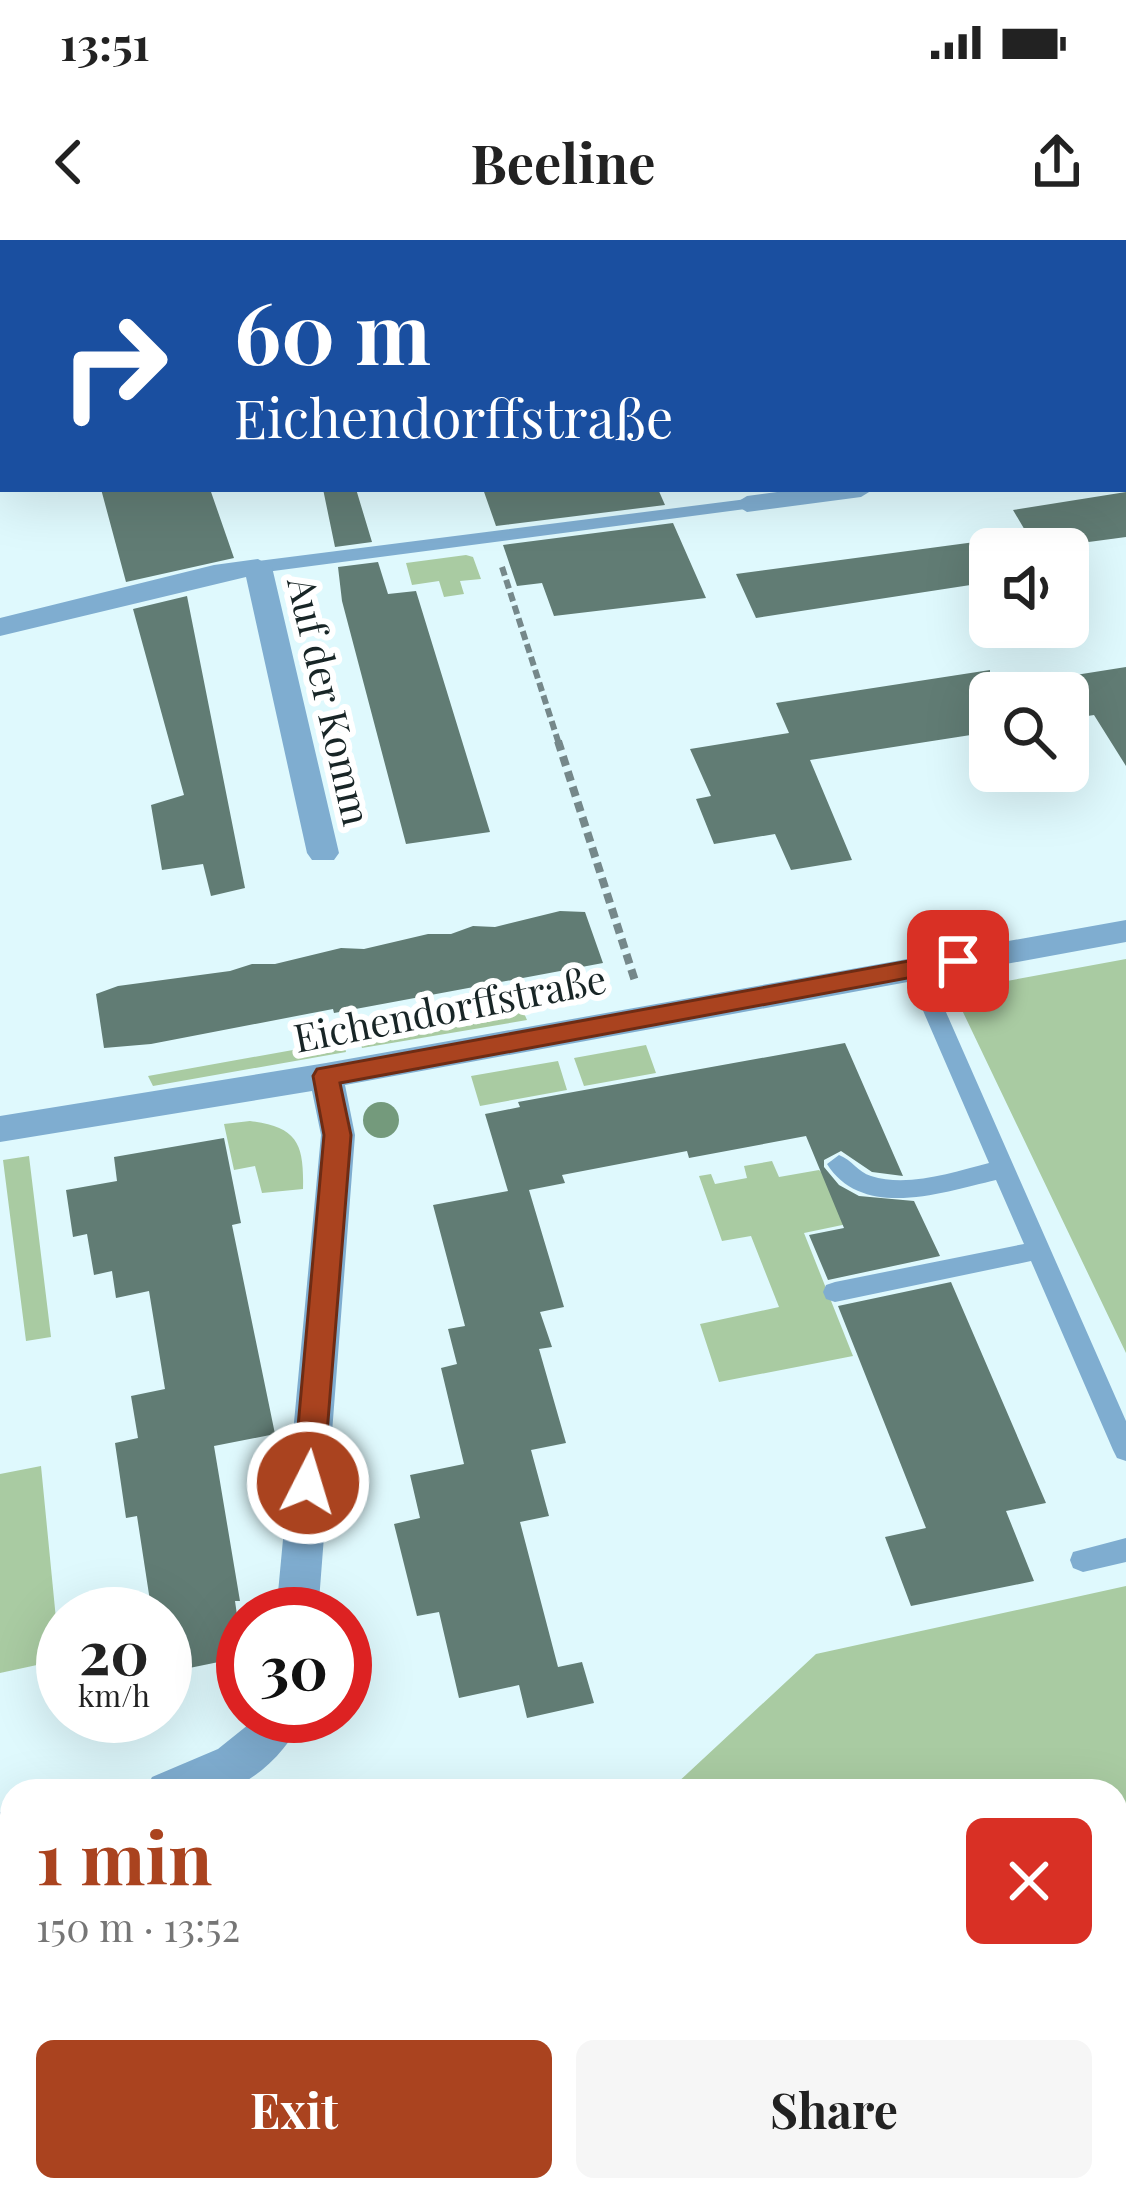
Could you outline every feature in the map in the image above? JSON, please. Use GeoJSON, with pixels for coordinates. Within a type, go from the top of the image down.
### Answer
{"type":"FeatureCollection","features":[{"type":"Feature","properties":{"kind":"street","name":"Auf der Komm"},"geometry":{"type":"LineString","coordinates":[[748,504],[838,492]]}},
{"type":"Feature","properties":{"kind":"street","name":"Auf der Komm"},"geometry":{"type":"LineString","coordinates":[[0,627],[214,573],[258,567],[323,854]]}},
{"type":"Feature","properties":{"kind":"street","name":"Eichendorffstraße"},"geometry":{"type":"LineString","coordinates":[[0,1129],[326,1076],[1126,931]]}},
{"type":"Feature","properties":{"kind":"street"},"geometry":{"type":"LineString","coordinates":[[299,1587],[338,1135],[326,1076]]}},
{"type":"Feature","properties":{"kind":"street"},"geometry":{"type":"LineString","coordinates":[[192,1779],[261,1743]]}},
{"type":"Feature","properties":{"kind":"lane","name":"Auf der Komm"},"geometry":{"type":"LineString","coordinates":[[258,567],[748,504]]}},
{"type":"Feature","properties":{"kind":"lane"},"geometry":{"type":"LineString","coordinates":[[916,969],[1126,1450]]}},
{"type":"Feature","properties":{"kind":"lane"},"geometry":{"type":"LineString","coordinates":[[839,1164],[860,1184],[888,1189],[1003,1169]]}},
{"type":"Feature","properties":{"kind":"lane"},"geometry":{"type":"LineString","coordinates":[[835,1292],[1039,1250]]}},
{"type":"Feature","properties":{"kind":"lane"},"geometry":{"type":"LineString","coordinates":[[1083,1560],[1126,1550]]}},
{"type":"Feature","properties":{"kind":"path"},"geometry":{"type":"LineString","coordinates":[[492,537],[633,975]]}},
{"type":"Feature","properties":{"kind":"green space"},"geometry":{"type":"Polygon","coordinates":[[[473,557],[481,579],[460,581],[464,594],[444,597],[439,581],[412,585],[406,563],[473,557]]]}},
{"type":"Feature","properties":{"kind":"green space"},"geometry":{"type":"Polygon","coordinates":[[[1126,959],[1126,1353],[961,1008],[985,985],[1126,959]]]}},
{"type":"Feature","properties":{"kind":"green space"},"geometry":{"type":"Polygon","coordinates":[[[523,1011],[527,1020],[362,1048],[359,1039],[523,1011]]]}},
{"type":"Feature","properties":{"kind":"green space"},"geometry":{"type":"Polygon","coordinates":[[[343,1041],[346,1052],[153,1086],[148,1076],[343,1041]]]}},
{"type":"Feature","properties":{"kind":"green space"},"geometry":{"type":"Polygon","coordinates":[[[646,1045],[656,1073],[584,1086],[574,1058],[646,1045]]]}},
{"type":"Feature","properties":{"kind":"green space"},"geometry":{"type":"Polygon","coordinates":[[[558,1061],[567,1090],[480,1106],[471,1076],[558,1061]]]}},
{"type":"Feature","properties":{"kind":"green space"},"geometry":{"type":"Polygon","coordinates":[[[250,1121],[279,1128],[295,1140],[302,1160],[303,1189],[262,1193],[255,1166],[234,1170],[224,1124],[250,1121]]]}},
{"type":"Feature","properties":{"kind":"green space"},"geometry":{"type":"Polygon","coordinates":[[[29,1156],[51,1337],[26,1341],[3,1160],[29,1156]]]}},
{"type":"Feature","properties":{"kind":"green space"},"geometry":{"type":"Polygon","coordinates":[[[772,1161],[779,1177],[819,1170],[849,1199],[895,1214],[804,1233],[853,1356],[719,1382],[700,1324],[779,1307],[751,1236],[722,1241],[699,1176],[711,1174],[715,1184],[747,1178],[744,1166],[772,1161]]]}},
{"type":"Feature","properties":{"kind":"green space"},"geometry":{"type":"Polygon","coordinates":[[[41,1466],[53,1587],[36,1587],[36,1665],[0,1673],[0,1474],[41,1466]]]}},
{"type":"Feature","properties":{"kind":"green space"},"geometry":{"type":"Polygon","coordinates":[[[1126,1586],[1126,1779],[681,1779],[816,1654],[1126,1586]]]}},
{"type":"Feature","properties":{"kind":"building"},"geometry":{"type":"Polygon","coordinates":[[[102,492],[211,492],[234,558],[126,582],[102,492]]]}},
{"type":"Feature","properties":{"kind":"building"},"geometry":{"type":"Polygon","coordinates":[[[324,492],[357,492],[372,542],[335,547],[324,492]]]}},
{"type":"Feature","properties":{"kind":"building"},"geometry":{"type":"Polygon","coordinates":[[[484,492],[659,492],[665,505],[496,526],[484,492]]]}},
{"type":"Feature","properties":{"kind":"building"},"geometry":{"type":"Polygon","coordinates":[[[1126,492],[1126,537],[1089,542],[1089,528],[1024,528],[1013,510],[1126,492]]]}},
{"type":"Feature","properties":{"kind":"building"},"geometry":{"type":"Polygon","coordinates":[[[673,523],[706,598],[554,616],[542,583],[517,586],[503,545],[673,523]]]}},
{"type":"Feature","properties":{"kind":"building"},"geometry":{"type":"Polygon","coordinates":[[[969,543],[969,585],[756,618],[736,574],[969,543]]]}},
{"type":"Feature","properties":{"kind":"building"},"geometry":{"type":"Polygon","coordinates":[[[378,562],[388,594],[416,591],[490,832],[406,844],[342,601],[338,567],[378,562]]]}},
{"type":"Feature","properties":{"kind":"building"},"geometry":{"type":"Polygon","coordinates":[[[187,596],[245,888],[211,896],[203,864],[162,870],[151,805],[184,795],[133,609],[187,596]]]}},
{"type":"Feature","properties":{"kind":"building"},"geometry":{"type":"Polygon","coordinates":[[[1126,667],[1126,766],[1094,715],[1089,716],[1089,673],[1126,667]]]}},
{"type":"Feature","properties":{"kind":"building"},"geometry":{"type":"Polygon","coordinates":[[[969,673],[969,735],[810,760],[852,860],[791,870],[775,834],[714,844],[696,799],[711,796],[690,749],[789,733],[776,703],[969,673]]]}},
{"type":"Feature","properties":{"kind":"building"},"geometry":{"type":"Polygon","coordinates":[[[560,911],[585,912],[603,963],[334,1013],[333,1009],[151,1044],[104,1048],[96,994],[118,986],[275,964],[341,948],[364,949],[473,926],[495,927],[560,911]]]}},
{"type":"Feature","properties":{"kind":"building"},"geometry":{"type":"Polygon","coordinates":[[[845,1043],[903,1176],[872,1172],[841,1151],[824,1160],[824,1167],[839,1185],[859,1196],[914,1201],[940,1256],[828,1280],[809,1235],[844,1228],[806,1136],[689,1158],[687,1151],[562,1175],[565,1183],[529,1190],[564,1307],[540,1312],[552,1347],[539,1349],[566,1443],[531,1450],[549,1516],[520,1522],[558,1667],[582,1662],[594,1703],[527,1718],[519,1685],[459,1698],[439,1612],[417,1616],[394,1524],[420,1518],[410,1475],[464,1464],[441,1368],[457,1364],[448,1329],[465,1326],[433,1205],[508,1191],[485,1114],[520,1107],[518,1102],[845,1043]]]}},
{"type":"Feature","properties":{"kind":"building"},"geometry":{"type":"Polygon","coordinates":[[[224,1138],[241,1223],[232,1225],[275,1434],[214,1446],[238,1587],[216,1587],[216,1663],[192,1667],[192,1587],[148,1587],[137,1516],[126,1518],[115,1443],[138,1438],[131,1396],[165,1389],[149,1291],[116,1298],[112,1271],[94,1275],[87,1234],[73,1237],[66,1190],[117,1181],[114,1157],[224,1138]]]}},
{"type":"Feature","properties":{"kind":"building"},"geometry":{"type":"Polygon","coordinates":[[[951,1282],[1046,1503],[1006,1511],[1034,1581],[911,1606],[885,1537],[926,1528],[838,1306],[951,1282]]]}},
{"type":"Feature","properties":{"kind":"route"},"geometry":{"type":"LineString","coordinates":[[308,1483],[338,1135],[326,1076],[958,961]]}}]}
